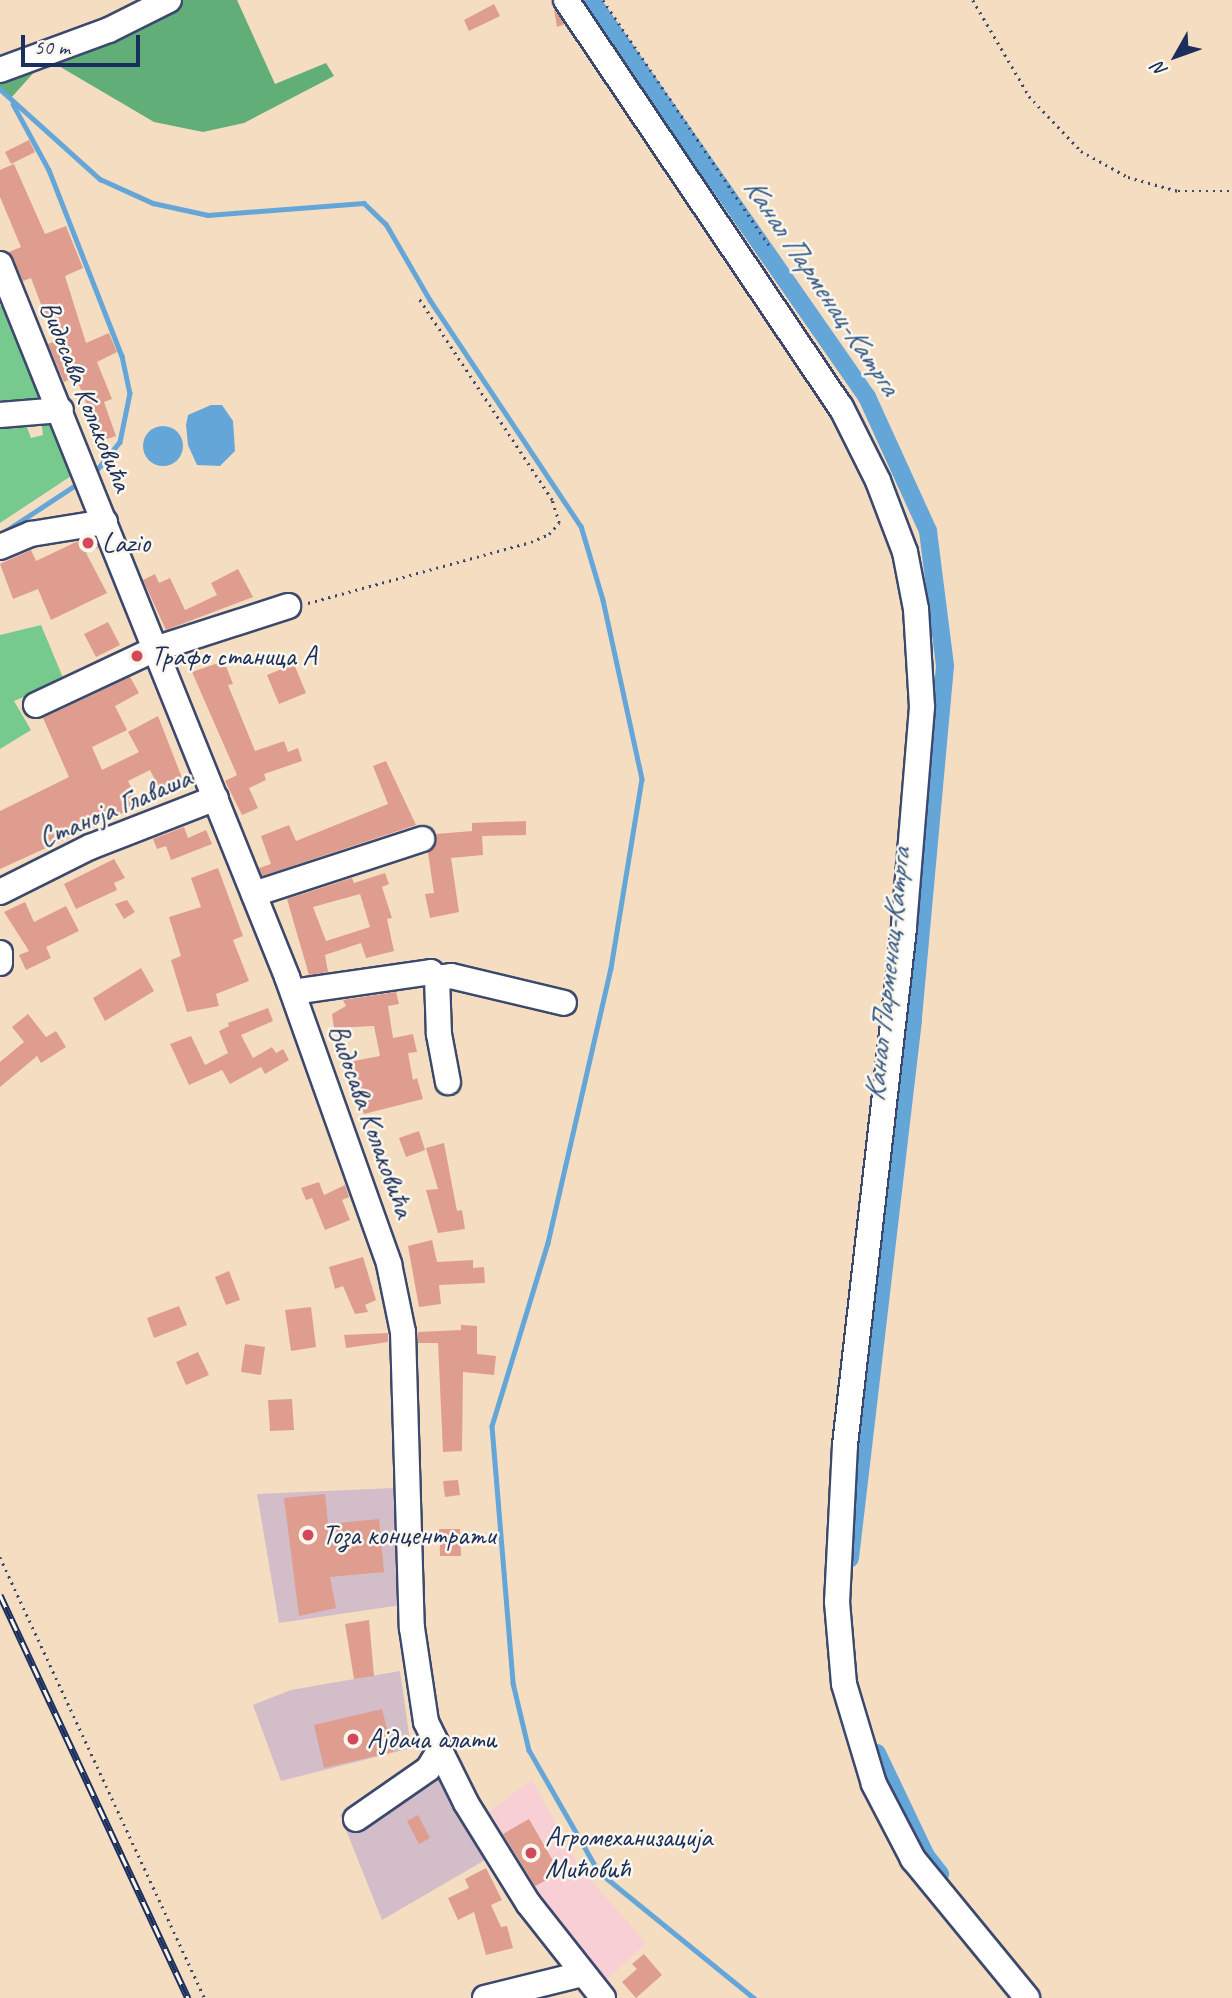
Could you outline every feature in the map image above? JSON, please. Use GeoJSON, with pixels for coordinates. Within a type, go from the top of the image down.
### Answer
{"type":"FeatureCollection","features":[{"type":"Feature","properties":{"kind":"street"},"geometry":{"type":"LineString","coordinates":[[0,70],[109,30],[169,0]]}},
{"type":"Feature","properties":{"kind":"street"},"geometry":{"type":"LineString","coordinates":[[566,0],[841,407],[878,481],[905,552],[916,609],[922,707],[904,928],[845,1445],[837,1602],[844,1684],[874,1784],[913,1859],[1027,1998]]}},
{"type":"Feature","properties":{"kind":"street","name":"Видосава Колаковића"},"geometry":{"type":"LineString","coordinates":[[0,264],[293,992],[365,1189],[398,1301],[406,1392],[415,1668],[426,1722],[438,1753],[528,1903],[603,1998]]}},
{"type":"Feature","properties":{"kind":"street"},"geometry":{"type":"LineString","coordinates":[[0,415],[61,410]]}},
{"type":"Feature","properties":{"kind":"street"},"geometry":{"type":"LineString","coordinates":[[0,547],[74,516],[104,522]]}},
{"type":"Feature","properties":{"kind":"street"},"geometry":{"type":"LineString","coordinates":[[36,705],[155,649],[288,606]]}},
{"type":"Feature","properties":{"kind":"street","name":"Станоја Главаша"},"geometry":{"type":"LineString","coordinates":[[0,892],[90,848],[216,798]]}},
{"type":"Feature","properties":{"kind":"street"},"geometry":{"type":"LineString","coordinates":[[254,894],[422,839]]}},
{"type":"Feature","properties":{"kind":"street"},"geometry":{"type":"LineString","coordinates":[[0,953],[0,963]]}},
{"type":"Feature","properties":{"kind":"street"},"geometry":{"type":"LineString","coordinates":[[293,992],[426,971],[437,978],[451,976],[564,1003]]}},
{"type":"Feature","properties":{"kind":"street"},"geometry":{"type":"LineString","coordinates":[[437,978],[439,1034],[448,1082]]}},
{"type":"Feature","properties":{"kind":"street"},"geometry":{"type":"LineString","coordinates":[[356,1819],[428,1769],[438,1753]]}},
{"type":"Feature","properties":{"kind":"street"},"geometry":{"type":"LineString","coordinates":[[485,1998],[582,1974]]}},
{"type":"Feature","properties":{"kind":"path"},"geometry":{"type":"LineString","coordinates":[[603,0],[769,245]]}},
{"type":"Feature","properties":{"kind":"path"},"geometry":{"type":"LineString","coordinates":[[973,0],[1030,96],[1081,151],[1140,181],[1178,191],[1232,191]]}},
{"type":"Feature","properties":{"kind":"path"},"geometry":{"type":"LineString","coordinates":[[288,606],[329,600],[531,541],[549,534],[559,523],[552,500],[417,296]]}},
{"type":"Feature","properties":{"kind":"path"},"geometry":{"type":"LineString","coordinates":[[0,1557],[205,1998]]}},
{"type":"Feature","properties":{"kind":"shaded area"},"geometry":{"type":"Polygon","coordinates":[[[394,1488],[401,1605],[279,1623],[257,1494],[394,1488]]]}},
{"type":"Feature","properties":{"kind":"shaded area"},"geometry":{"type":"Polygon","coordinates":[[[400,1671],[411,1748],[281,1781],[253,1705],[291,1690],[400,1671]]]}},
{"type":"Feature","properties":{"kind":"shaded area"},"geometry":{"type":"Polygon","coordinates":[[[436,1770],[490,1857],[382,1920],[340,1815],[413,1774],[436,1770]]]}},
{"type":"Feature","properties":{"kind":"shaded area"},"geometry":{"type":"Polygon","coordinates":[[[532,1780],[579,1866],[646,1943],[602,1984],[544,1916],[484,1815],[532,1780]]]}},
{"type":"Feature","properties":{"kind":"green space"},"geometry":{"type":"Polygon","coordinates":[[[155,0],[237,0],[275,84],[326,63],[334,76],[244,123],[203,132],[154,122],[52,62],[37,69],[10,99],[0,90],[0,56],[155,0]]]}},
{"type":"Feature","properties":{"kind":"green space"},"geometry":{"type":"Polygon","coordinates":[[[6,305],[51,405],[0,412],[0,306],[6,305]]]}},
{"type":"Feature","properties":{"kind":"green space"},"geometry":{"type":"Polygon","coordinates":[[[24,419],[31,438],[43,435],[41,420],[55,419],[74,474],[0,523],[0,421],[24,419]]]}},
{"type":"Feature","properties":{"kind":"green space"},"geometry":{"type":"Polygon","coordinates":[[[41,625],[64,680],[14,701],[31,730],[0,749],[0,635],[41,625]]]}},
{"type":"Feature","properties":{"kind":"water"},"geometry":{"type":"Polygon","coordinates":[[[211,405],[222,405],[233,421],[235,451],[220,466],[197,465],[188,445],[188,415],[211,405]]]}},
{"type":"Feature","properties":{"kind":"water"},"geometry":{"type":"Polygon","coordinates":[[[163,426],[171,427],[177,432],[182,438],[182,454],[177,460],[171,465],[163,466],[155,465],[149,460],[144,454],[143,446],[144,438],[149,432],[155,427],[163,426]]]}},
{"type":"Feature","properties":{"kind":"building"},"geometry":{"type":"Polygon","coordinates":[[[494,4],[500,16],[469,31],[464,20],[494,4]]]}},
{"type":"Feature","properties":{"kind":"building"},"geometry":{"type":"Polygon","coordinates":[[[554,9],[565,24],[557,27],[554,9]]]}},
{"type":"Feature","properties":{"kind":"building"},"geometry":{"type":"Polygon","coordinates":[[[29,140],[35,152],[11,164],[5,152],[29,140]]]}},
{"type":"Feature","properties":{"kind":"building"},"geometry":{"type":"Polygon","coordinates":[[[14,164],[45,234],[66,226],[83,268],[65,276],[86,343],[109,333],[117,352],[97,362],[112,399],[104,402],[116,436],[101,441],[76,377],[64,382],[48,344],[55,341],[31,278],[23,281],[9,252],[21,247],[0,197],[0,170],[14,164]]]}},
{"type":"Feature","properties":{"kind":"building"},"geometry":{"type":"Polygon","coordinates":[[[95,539],[98,548],[86,553],[107,593],[51,620],[38,589],[13,599],[0,564],[31,550],[36,561],[76,542],[95,539]]]}},
{"type":"Feature","properties":{"kind":"building"},"geometry":{"type":"Polygon","coordinates":[[[238,569],[253,597],[166,630],[143,580],[155,574],[159,583],[170,578],[185,610],[217,595],[211,583],[238,569]]]}},
{"type":"Feature","properties":{"kind":"building"},"geometry":{"type":"Polygon","coordinates":[[[108,622],[120,645],[96,657],[84,634],[108,622]]]}},
{"type":"Feature","properties":{"kind":"building"},"geometry":{"type":"Polygon","coordinates":[[[224,661],[233,684],[228,685],[255,751],[284,741],[288,752],[298,748],[302,761],[264,774],[266,780],[249,788],[258,808],[242,815],[225,781],[237,775],[192,672],[224,661]]]}},
{"type":"Feature","properties":{"kind":"building"},"geometry":{"type":"Polygon","coordinates":[[[294,664],[306,693],[279,704],[267,675],[294,664]]]}},
{"type":"Feature","properties":{"kind":"building"},"geometry":{"type":"Polygon","coordinates":[[[130,677],[139,693],[115,706],[127,730],[92,747],[102,770],[139,752],[128,732],[158,716],[184,783],[162,794],[150,770],[128,781],[137,799],[131,802],[134,808],[0,869],[0,811],[69,777],[43,718],[130,677]]]}},
{"type":"Feature","properties":{"kind":"building"},"geometry":{"type":"Polygon","coordinates":[[[386,761],[416,825],[262,876],[259,868],[271,864],[261,836],[289,825],[296,841],[388,804],[373,766],[386,761]]]}},
{"type":"Feature","properties":{"kind":"building"},"geometry":{"type":"Polygon","coordinates":[[[526,821],[526,835],[482,836],[483,855],[451,858],[459,912],[430,918],[425,894],[434,893],[428,853],[436,843],[436,834],[472,831],[472,823],[526,821]]]}},
{"type":"Feature","properties":{"kind":"building"},"geometry":{"type":"Polygon","coordinates":[[[184,827],[188,838],[206,830],[212,844],[171,860],[166,846],[157,849],[153,839],[184,827]]]}},
{"type":"Feature","properties":{"kind":"building"},"geometry":{"type":"Polygon","coordinates":[[[114,859],[125,878],[114,883],[117,890],[76,909],[64,884],[114,859]]]}},
{"type":"Feature","properties":{"kind":"building"},"geometry":{"type":"Polygon","coordinates":[[[218,868],[243,936],[233,940],[249,981],[216,994],[219,1006],[187,1012],[171,960],[181,956],[169,917],[201,907],[191,878],[218,868]]]}},
{"type":"Feature","properties":{"kind":"building"},"geometry":{"type":"Polygon","coordinates":[[[385,873],[389,884],[382,887],[392,918],[387,919],[394,951],[366,958],[361,943],[325,955],[328,972],[309,975],[287,899],[352,878],[354,883],[385,873]],[[360,894],[313,907],[326,941],[370,927],[360,894]]]}},
{"type":"Feature","properties":{"kind":"building"},"geometry":{"type":"Polygon","coordinates":[[[127,900],[135,912],[124,919],[115,904],[127,900]]]}},
{"type":"Feature","properties":{"kind":"building"},"geometry":{"type":"Polygon","coordinates":[[[25,902],[34,922],[66,906],[79,931],[46,947],[51,958],[26,970],[19,955],[29,951],[4,912],[25,902]]]}},
{"type":"Feature","properties":{"kind":"building"},"geometry":{"type":"Polygon","coordinates":[[[141,968],[154,991],[105,1021],[93,998],[141,968]]]}},
{"type":"Feature","properties":{"kind":"building"},"geometry":{"type":"Polygon","coordinates":[[[396,992],[399,1004],[388,1006],[393,1038],[413,1034],[417,1052],[408,1053],[413,1080],[417,1078],[423,1099],[364,1114],[348,1062],[380,1056],[374,1026],[334,1028],[332,1014],[346,1006],[343,1000],[396,992]]]}},
{"type":"Feature","properties":{"kind":"building"},"geometry":{"type":"Polygon","coordinates":[[[268,1008],[273,1021],[241,1035],[253,1058],[272,1047],[276,1053],[283,1049],[289,1060],[265,1074],[261,1067],[230,1084],[222,1070],[189,1085],[170,1044],[191,1036],[205,1065],[228,1053],[219,1031],[229,1026],[228,1023],[268,1008]]]}},
{"type":"Feature","properties":{"kind":"building"},"geometry":{"type":"Polygon","coordinates":[[[28,1014],[46,1037],[56,1031],[66,1047],[41,1063],[37,1056],[0,1087],[0,1062],[24,1042],[12,1027],[28,1014]]]}},
{"type":"Feature","properties":{"kind":"building"},"geometry":{"type":"Polygon","coordinates":[[[419,1131],[425,1150],[406,1157],[399,1138],[419,1131]]]}},
{"type":"Feature","properties":{"kind":"building"},"geometry":{"type":"Polygon","coordinates":[[[444,1143],[457,1211],[462,1210],[465,1229],[438,1233],[426,1190],[438,1189],[426,1148],[444,1143]]]}},
{"type":"Feature","properties":{"kind":"building"},"geometry":{"type":"Polygon","coordinates":[[[319,1182],[324,1195],[345,1185],[349,1197],[342,1200],[350,1220],[325,1230],[312,1198],[306,1200],[301,1188],[319,1182]]]}},
{"type":"Feature","properties":{"kind":"building"},"geometry":{"type":"Polygon","coordinates":[[[432,1240],[437,1262],[473,1260],[473,1268],[484,1267],[485,1283],[439,1285],[441,1304],[419,1307],[408,1246],[432,1240]]]}},
{"type":"Feature","properties":{"kind":"building"},"geometry":{"type":"Polygon","coordinates":[[[363,1257],[376,1300],[365,1305],[368,1312],[355,1314],[343,1286],[335,1289],[329,1267],[363,1257]]]}},
{"type":"Feature","properties":{"kind":"building"},"geometry":{"type":"Polygon","coordinates":[[[229,1271],[240,1300],[226,1305],[215,1277],[229,1271]]]}},
{"type":"Feature","properties":{"kind":"building"},"geometry":{"type":"Polygon","coordinates":[[[179,1306],[187,1325],[154,1338],[147,1318],[179,1306]]]}},
{"type":"Feature","properties":{"kind":"building"},"geometry":{"type":"Polygon","coordinates":[[[311,1307],[316,1347],[291,1351],[285,1310],[311,1307]]]}},
{"type":"Feature","properties":{"kind":"building"},"geometry":{"type":"Polygon","coordinates":[[[461,1325],[477,1326],[477,1354],[496,1356],[494,1375],[463,1372],[462,1451],[443,1452],[438,1343],[418,1343],[418,1332],[461,1330],[461,1325]]]}},
{"type":"Feature","properties":{"kind":"building"},"geometry":{"type":"Polygon","coordinates":[[[388,1333],[388,1342],[346,1348],[344,1335],[388,1333]]]}},
{"type":"Feature","properties":{"kind":"building"},"geometry":{"type":"Polygon","coordinates":[[[245,1344],[265,1347],[261,1375],[241,1372],[245,1344]]]}},
{"type":"Feature","properties":{"kind":"building"},"geometry":{"type":"Polygon","coordinates":[[[198,1352],[209,1375],[186,1385],[176,1362],[198,1352]]]}},
{"type":"Feature","properties":{"kind":"building"},"geometry":{"type":"Polygon","coordinates":[[[292,1399],[294,1430],[270,1431],[268,1400],[292,1399]]]}},
{"type":"Feature","properties":{"kind":"building"},"geometry":{"type":"Polygon","coordinates":[[[458,1480],[460,1495],[445,1497],[443,1481],[458,1480]]]}},
{"type":"Feature","properties":{"kind":"building"},"geometry":{"type":"Polygon","coordinates":[[[325,1494],[328,1524],[379,1519],[384,1572],[330,1577],[336,1608],[299,1616],[284,1498],[325,1494]]]}},
{"type":"Feature","properties":{"kind":"building"},"geometry":{"type":"Polygon","coordinates":[[[439,1529],[460,1529],[461,1556],[440,1556],[439,1529]]]}},
{"type":"Feature","properties":{"kind":"building"},"geometry":{"type":"Polygon","coordinates":[[[369,1620],[374,1676],[354,1679],[345,1624],[369,1620]]]}},
{"type":"Feature","properties":{"kind":"building","name":"Ајдача алати"},"geometry":{"type":"Polygon","coordinates":[[[382,1709],[393,1752],[324,1768],[314,1725],[382,1709]]]}},
{"type":"Feature","properties":{"kind":"building"},"geometry":{"type":"Polygon","coordinates":[[[418,1815],[430,1838],[419,1844],[407,1821],[418,1815]]]}},
{"type":"Feature","properties":{"kind":"building","name":"Агромеханизација Мићовић"},"geometry":{"type":"Polygon","coordinates":[[[529,1819],[560,1873],[535,1886],[503,1834],[529,1819]]]}},
{"type":"Feature","properties":{"kind":"building"},"geometry":{"type":"Polygon","coordinates":[[[486,1868],[502,1900],[491,1905],[501,1927],[507,1926],[513,1948],[486,1955],[474,1912],[458,1920],[448,1898],[469,1888],[465,1879],[486,1868]]]}},
{"type":"Feature","properties":{"kind":"building"},"geometry":{"type":"Polygon","coordinates":[[[644,1954],[662,1975],[636,1998],[622,1982],[637,1969],[632,1964],[644,1954]]]}},
{"type":"Feature","properties":{"kind":"waterway","name":"Канал Парменац-Катрга"},"geometry":{"type":"LineString","coordinates":[[591,0],[867,397],[928,531],[945,666],[913,1020],[850,1558]]}},
{"type":"Feature","properties":{"kind":"waterway"},"geometry":{"type":"LineString","coordinates":[[0,89],[100,179],[153,203],[208,215],[364,203],[386,224],[430,300],[581,526],[603,600],[642,779],[611,968],[548,1243],[492,1426],[513,1683],[529,1750],[599,1872],[754,1998]]}},
{"type":"Feature","properties":{"kind":"waterway"},"geometry":{"type":"LineString","coordinates":[[13,104],[49,170],[122,356],[130,393],[120,442],[98,469]]}},
{"type":"Feature","properties":{"kind":"waterway"},"geometry":{"type":"LineString","coordinates":[[1,534],[74,486]]}},
{"type":"Feature","properties":{"kind":"waterway","name":"Канал Парменац-Катрга"},"geometry":{"type":"LineString","coordinates":[[877,1753],[926,1856],[940,1874]]}},
{"type":"Feature","properties":{"kind":"railway"},"geometry":{"type":"LineString","coordinates":[[0,1595],[188,1998]]}},
{"type":"Feature","properties":{"kind":"place","name":"Lazio"},"geometry":{"type":"Point","coordinates":[88,543]}},
{"type":"Feature","properties":{"kind":"place","name":"Трафо станица А"},"geometry":{"type":"Point","coordinates":[137,656]}},
{"type":"Feature","properties":{"kind":"place","name":"Тоза концентрати"},"geometry":{"type":"Point","coordinates":[308,1535]}},
{"type":"Feature","properties":{"kind":"place","name":"Ајдача алати"},"geometry":{"type":"Point","coordinates":[353,1739]}},
{"type":"Feature","properties":{"kind":"place","name":"Агромеханизација Мићовић"},"geometry":{"type":"Point","coordinates":[531,1853]}}]}
